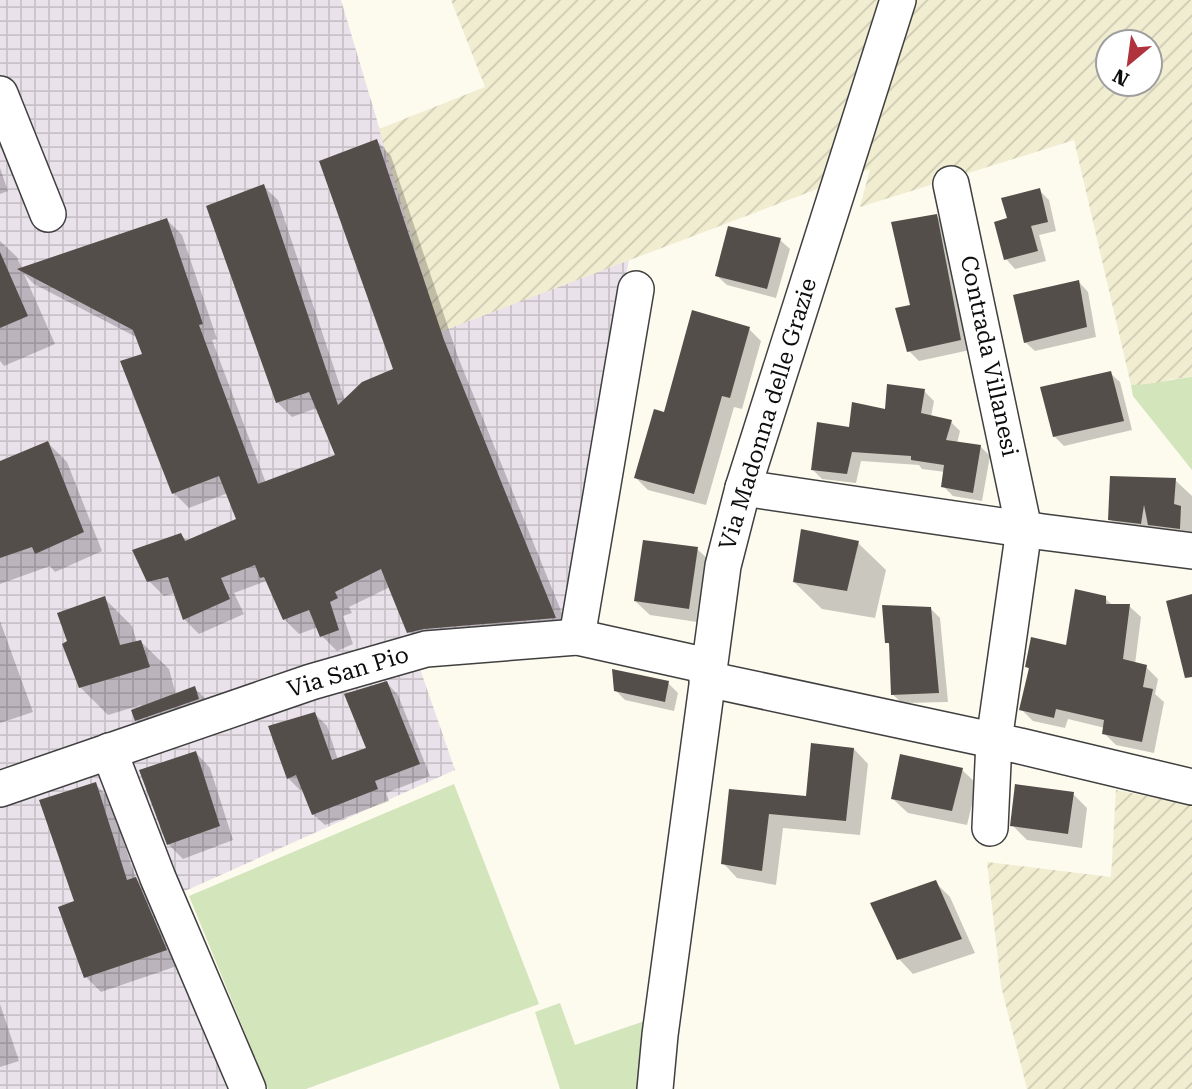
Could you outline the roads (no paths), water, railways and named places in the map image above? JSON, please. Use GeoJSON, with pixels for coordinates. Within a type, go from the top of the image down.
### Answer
{"type":"FeatureCollection","features":[{"type":"Feature","properties":{"kind":"street","name":"Via Madonna delle Grazie"},"geometry":{"type":"LineString","coordinates":[[655,1089],[723,566],[743,488],[898,0]]}},
{"type":"Feature","properties":{"kind":"street"},"geometry":{"type":"LineString","coordinates":[[0,94],[48,214]]}},
{"type":"Feature","properties":{"kind":"street","name":"Contrada Villanesi"},"geometry":{"type":"LineString","coordinates":[[951,184],[1024,529],[994,741],[990,828]]}},
{"type":"Feature","properties":{"kind":"street"},"geometry":{"type":"LineString","coordinates":[[577,637],[636,289]]}},
{"type":"Feature","properties":{"kind":"street"},"geometry":{"type":"LineString","coordinates":[[743,488],[1192,551]]}},
{"type":"Feature","properties":{"kind":"street","name":"Via San Pio"},"geometry":{"type":"LineString","coordinates":[[0,789],[311,682],[426,649],[577,637],[708,672]]}},
{"type":"Feature","properties":{"kind":"street"},"geometry":{"type":"LineString","coordinates":[[708,672],[1192,787]]}},
{"type":"Feature","properties":{"kind":"street"},"geometry":{"type":"LineString","coordinates":[[109,751],[158,878],[248,1089]]}}]}
